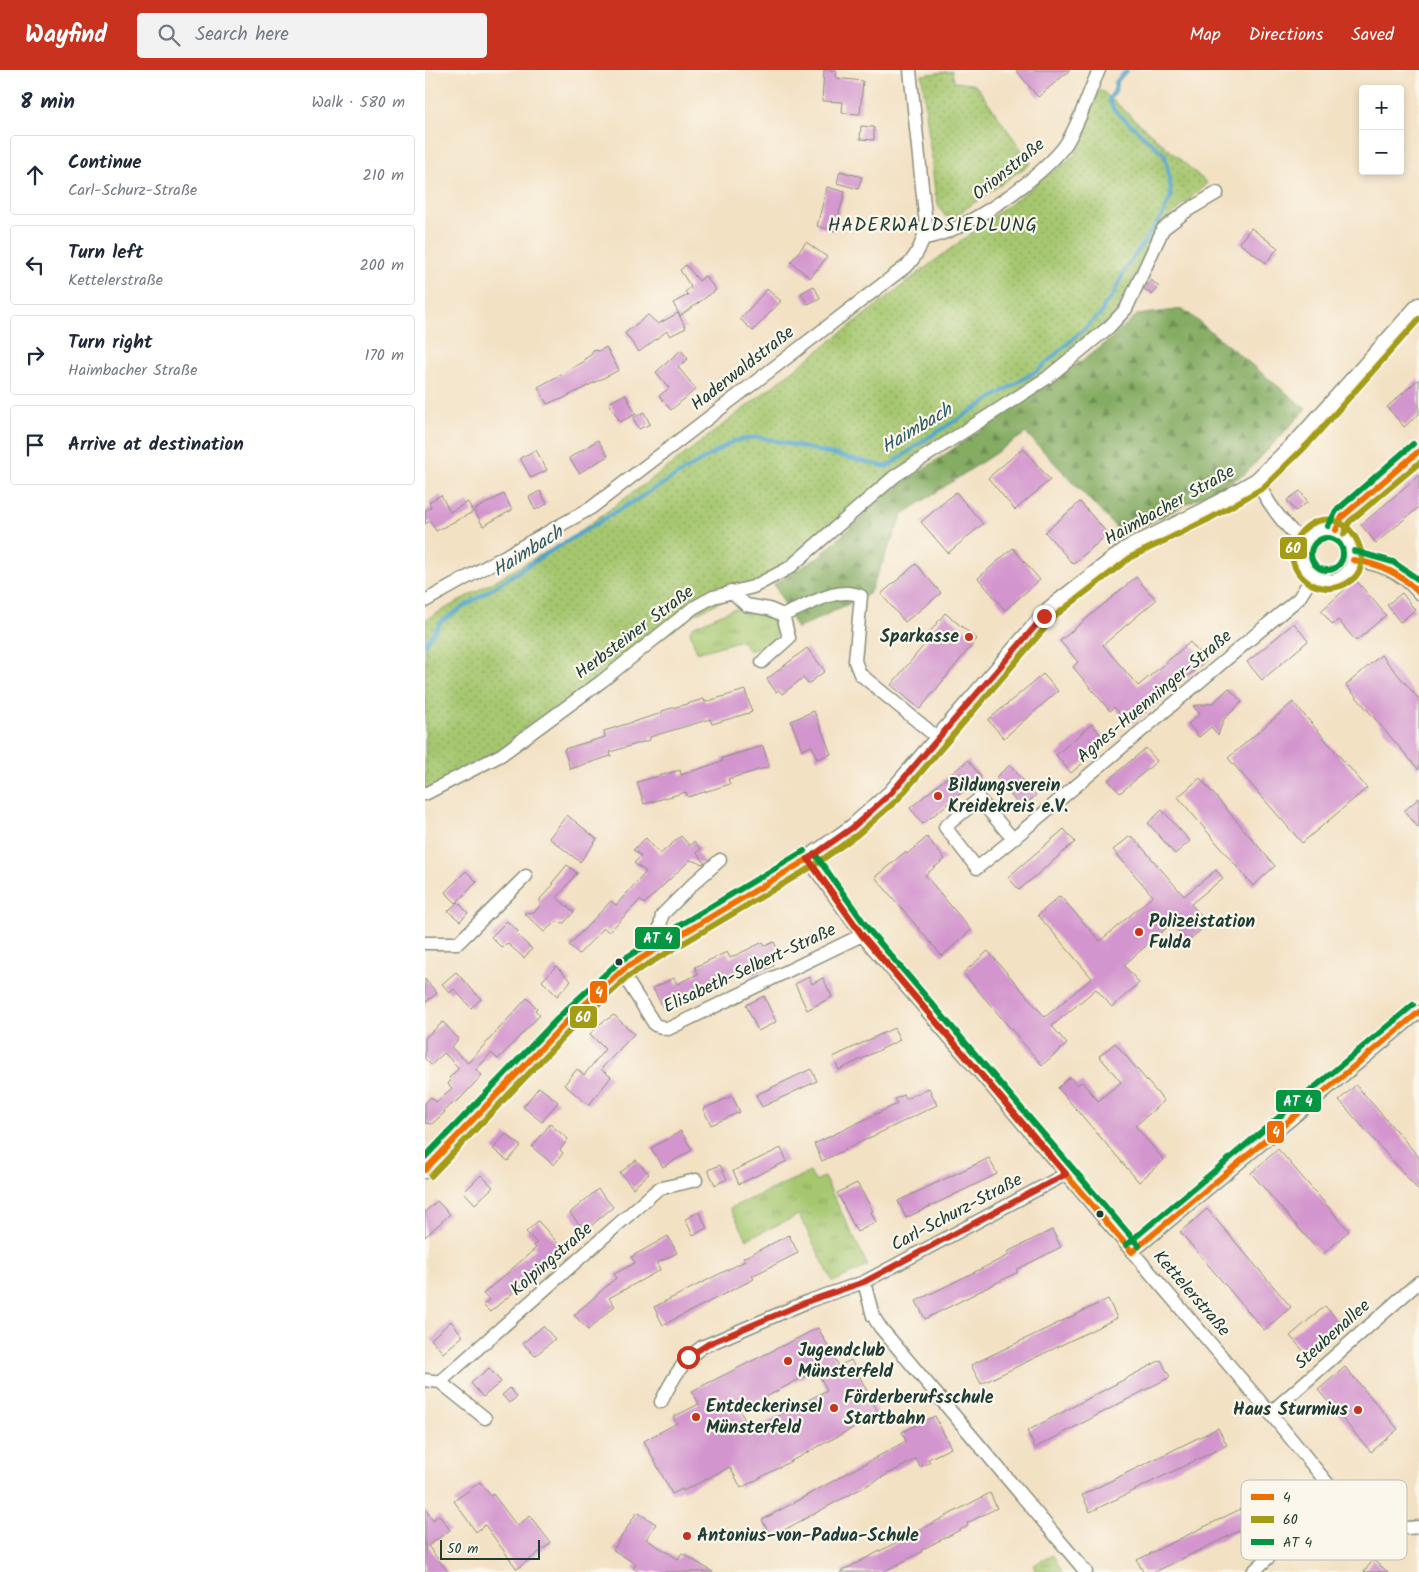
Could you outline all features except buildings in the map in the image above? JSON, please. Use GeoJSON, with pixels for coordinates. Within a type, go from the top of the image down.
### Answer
{"type":"FeatureCollection","features":[{"type":"Feature","properties":{"kind":"main road","name":"Haimbacher Straße"},"geometry":{"type":"LineString","coordinates":[[425,1170],[571,1017],[621,971],[657,947],[808,859],[852,828],[891,793],[1050,609],[1126,550],[1205,512],[1257,481],[1301,438],[1419,306]]}},
{"type":"Feature","properties":{"kind":"street","name":"Haderwaldstraße"},"geometry":{"type":"LineString","coordinates":[[425,601],[591,508],[909,264],[918,253],[925,238],[926,213],[910,70]]}},
{"type":"Feature","properties":{"kind":"street","name":"Orionstraße"},"geometry":{"type":"LineString","coordinates":[[925,238],[949,232],[965,225],[1044,168],[1070,137],[1099,70]]}},
{"type":"Feature","properties":{"kind":"street","name":"Herbsteiner Straße"},"geometry":{"type":"LineString","coordinates":[[425,794],[501,755],[602,681],[693,608],[713,597],[753,586],[789,568],[895,476],[1047,378],[1086,346],[1126,309],[1163,229],[1188,210],[1217,193]]}},
{"type":"Feature","properties":{"kind":"street"},"geometry":{"type":"LineString","coordinates":[[1336,530],[1342,518],[1419,451]]}},
{"type":"Feature","properties":{"kind":"street"},"geometry":{"type":"LineString","coordinates":[[1257,481],[1268,503],[1288,529],[1304,543]]}},
{"type":"Feature","properties":{"kind":"street"},"geometry":{"type":"LineString","coordinates":[[1336,530],[1350,542],[1353,560],[1349,570],[1337,578],[1322,580],[1313,576],[1305,567],[1301,555],[1304,543],[1318,531],[1336,530]]}},
{"type":"Feature","properties":{"kind":"street"},"geometry":{"type":"LineString","coordinates":[[1353,560],[1387,568],[1406,580],[1419,593]]}},
{"type":"Feature","properties":{"kind":"street","name":"Agnes-Huenninger-Straße"},"geometry":{"type":"LineString","coordinates":[[1013,839],[979,799],[945,827],[977,868],[1013,839],[1299,598],[1313,576]]}},
{"type":"Feature","properties":{"kind":"street"},"geometry":{"type":"LineString","coordinates":[[731,592],[746,606],[769,609],[783,615],[835,594],[851,591],[861,596],[855,661],[860,674],[939,739]]}},
{"type":"Feature","properties":{"kind":"street"},"geometry":{"type":"LineString","coordinates":[[762,662],[789,638],[783,615]]}},
{"type":"Feature","properties":{"kind":"street","name":"Kettelerstraße"},"geometry":{"type":"LineString","coordinates":[[808,859],[862,935],[1326,1480]]}},
{"type":"Feature","properties":{"kind":"street"},"geometry":{"type":"LineString","coordinates":[[657,947],[662,915],[720,860]]}},
{"type":"Feature","properties":{"kind":"street"},"geometry":{"type":"LineString","coordinates":[[425,943],[458,943],[526,876]]}},
{"type":"Feature","properties":{"kind":"street","name":"Elisabeth-Selbert-Straße"},"geometry":{"type":"LineString","coordinates":[[621,971],[655,1025],[669,1029],[862,935]]}},
{"type":"Feature","properties":{"kind":"street"},"geometry":{"type":"LineString","coordinates":[[1132,1252],[1419,1012]]}},
{"type":"Feature","properties":{"kind":"street","name":"Carl-Schurz-Straße"},"geometry":{"type":"LineString","coordinates":[[661,1402],[676,1373],[688,1357],[702,1347],[809,1301],[864,1282],[1066,1174]]}},
{"type":"Feature","properties":{"kind":"street","name":"Kolpingstraße"},"geometry":{"type":"LineString","coordinates":[[440,1382],[659,1189],[696,1180]]}},
{"type":"Feature","properties":{"kind":"street"},"geometry":{"type":"LineString","coordinates":[[864,1282],[873,1316],[880,1327],[1086,1572]]}},
{"type":"Feature","properties":{"kind":"street","name":"Steubenallee"},"geometry":{"type":"LineString","coordinates":[[1270,1413],[1419,1282]]}},
{"type":"Feature","properties":{"kind":"street"},"geometry":{"type":"LineString","coordinates":[[425,1380],[440,1382],[485,1418]]}},
{"type":"Feature","properties":{"kind":"street"},"geometry":{"type":"LineString","coordinates":[[1253,1572],[1266,1560]]}},
{"type":"Feature","properties":{"kind":"green space"},"geometry":{"type":"Polygon","coordinates":[[[952,71],[954,82],[972,84],[978,88],[1031,163],[954,217],[945,216],[939,207],[935,192],[922,75],[952,71]]]}},
{"type":"Feature","properties":{"kind":"green space"},"geometry":{"type":"Polygon","coordinates":[[[1100,89],[1207,183],[1159,227],[1118,311],[1045,379],[929,454],[779,573],[697,613],[515,741],[425,793],[425,620],[569,539],[675,462],[929,265],[1075,155],[1100,89]]]}},
{"type":"Feature","properties":{"kind":"green space"},"geometry":{"type":"Polygon","coordinates":[[[1183,309],[1306,409],[1245,474],[1124,536],[1026,433],[903,514],[869,594],[797,629],[774,584],[819,557],[883,497],[1100,348],[1137,315],[1183,309]]]}},
{"type":"Feature","properties":{"kind":"green space"},"geometry":{"type":"Polygon","coordinates":[[[733,609],[755,609],[776,615],[779,630],[771,644],[749,651],[741,640],[697,653],[690,632],[692,627],[733,609]]]}},
{"type":"Feature","properties":{"kind":"green space"},"geometry":{"type":"Polygon","coordinates":[[[810,1172],[815,1181],[824,1177],[868,1266],[833,1282],[799,1215],[747,1239],[730,1208],[810,1172]]]}},
{"type":"Feature","properties":{"kind":"green space"},"geometry":{"type":"Polygon","coordinates":[[[1053,1555],[1062,1572],[1036,1572],[1033,1565],[1053,1555]]]}},
{"type":"Feature","properties":{"kind":"waterway","name":"Haimbach"},"geometry":{"type":"LineString","coordinates":[[425,644],[442,621],[546,554],[734,441],[759,437],[887,467],[929,437],[1038,370],[1102,313],[1104,305],[1110,300],[1126,268],[1162,216],[1171,197],[1170,179],[1165,155],[1113,109],[1109,99],[1115,91],[1116,82],[1127,70]]}},
{"type":"Feature","properties":{"kind":"transit line","name":"60"},"geometry":{"type":"LineString","coordinates":[[431,1176],[577,1023],[630,975],[813,866],[857,835],[897,800],[1056,615],[1131,557],[1209,519],[1263,488],[1308,444],[1419,319]]}},
{"type":"Feature","properties":{"kind":"transit line"},"geometry":{"type":"LineString","coordinates":[[1328,526],[1336,511],[1413,444]]}},
{"type":"Feature","properties":{"kind":"transit line","name":"4"},"geometry":{"type":"LineString","coordinates":[[1336,530],[1342,517],[1419,451]]}},
{"type":"Feature","properties":{"kind":"transit line","name":"60"},"geometry":{"type":"LineString","coordinates":[[1344,534],[1349,522],[1419,463]]}},
{"type":"Feature","properties":{"kind":"transit line","name":"60"},"geometry":{"type":"LineString","coordinates":[[1361,564],[1357,575],[1341,586],[1328,588],[1316,586],[1306,581],[1298,573],[1293,563],[1292,552],[1295,541],[1303,530],[1313,523],[1322,520],[1332,520],[1349,529],[1360,548],[1362,559]]}},
{"type":"Feature","properties":{"kind":"transit line"},"geometry":{"type":"LineString","coordinates":[[1327,538],[1333,539],[1338,543],[1342,548],[1343,554],[1342,560],[1338,565],[1333,569],[1327,570],[1321,569],[1316,565],[1312,560],[1311,554],[1312,548],[1316,543],[1321,539],[1327,538]]}},
{"type":"Feature","properties":{"kind":"transit line"},"geometry":{"type":"LineString","coordinates":[[1354,551],[1393,562],[1419,580]]}},
{"type":"Feature","properties":{"kind":"transit line","name":"4"},"geometry":{"type":"LineString","coordinates":[[1353,560],[1389,570],[1419,593]]}},
{"type":"Feature","properties":{"kind":"transit line"},"geometry":{"type":"LineString","coordinates":[[425,1157],[565,1011],[620,961],[804,851]]}},
{"type":"Feature","properties":{"kind":"transit line"},"geometry":{"type":"LineString","coordinates":[[815,854],[869,930],[1139,1246]]}},
{"type":"Feature","properties":{"kind":"transit line","name":"4"},"geometry":{"type":"LineString","coordinates":[[808,859],[862,935],[1132,1252]]}},
{"type":"Feature","properties":{"kind":"transit line","name":"4"},"geometry":{"type":"LineString","coordinates":[[425,1170],[571,1017],[625,968],[808,859]]}},
{"type":"Feature","properties":{"kind":"transit line"},"geometry":{"type":"LineString","coordinates":[[1126,1245],[1413,1005]]}},
{"type":"Feature","properties":{"kind":"transit line","name":"4"},"geometry":{"type":"LineString","coordinates":[[1132,1252],[1419,1012]]}},
{"type":"Feature","properties":{"kind":"place","name":"Sparkasse"},"geometry":{"type":"Point","coordinates":[969,637]}},
{"type":"Feature","properties":{"kind":"place","name":"Bildungsverein Kreidekreis e.V."},"geometry":{"type":"Point","coordinates":[938,796]}},
{"type":"Feature","properties":{"kind":"place","name":"Polizeistation Fulda"},"geometry":{"type":"Point","coordinates":[1139,932]}},
{"type":"Feature","properties":{"kind":"place","name":"Jugendclub Münsterfeld"},"geometry":{"type":"Point","coordinates":[788,1361]}},
{"type":"Feature","properties":{"kind":"place","name":"Förderberufsschule Startbahn"},"geometry":{"type":"Point","coordinates":[834,1408]}},
{"type":"Feature","properties":{"kind":"place","name":"Haus Sturmius"},"geometry":{"type":"Point","coordinates":[1358,1410]}},
{"type":"Feature","properties":{"kind":"place","name":"Entdeckerinsel Münsterfeld"},"geometry":{"type":"Point","coordinates":[696,1417]}},
{"type":"Feature","properties":{"kind":"place","name":"Antonius-von-Padua-Schule"},"geometry":{"type":"Point","coordinates":[687,1536]}},
{"type":"Feature","properties":{"kind":"district","name":"HADERWALDSIEDLUNG"},"geometry":{"type":"Point","coordinates":[933,226]}},
{"type":"Feature","properties":{"kind":"route"},"geometry":{"type":"LineString","coordinates":[[688,1357],[708,1344],[809,1301],[864,1282],[1066,1174],[862,935],[808,859],[852,828],[891,793],[1044,616]]}}]}
